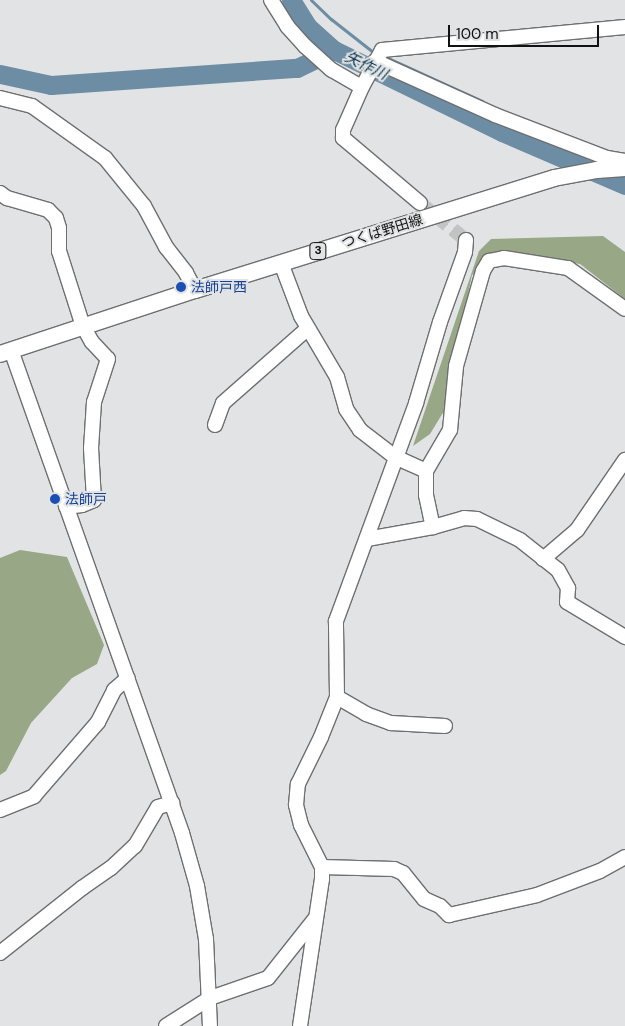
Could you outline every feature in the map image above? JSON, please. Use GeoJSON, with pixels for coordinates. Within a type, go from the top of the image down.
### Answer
{"type":"FeatureCollection","features":[{"type":"Feature","properties":{"kind":"main road","name":"つくば野田線"},"geometry":{"type":"LineString","coordinates":[[6,352],[195,290],[554,178],[622,166]]}},
{"type":"Feature","properties":{"kind":"street"},"geometry":{"type":"LineString","coordinates":[[271,0],[288,26],[305,46],[328,66],[363,85]]}},
{"type":"Feature","properties":{"kind":"street"},"geometry":{"type":"LineString","coordinates":[[420,203],[343,138],[343,130],[363,85],[382,50],[625,28]]}},
{"type":"Feature","properties":{"kind":"street"},"geometry":{"type":"LineString","coordinates":[[375,63],[495,115],[607,158],[622,166]]}},
{"type":"Feature","properties":{"kind":"street"},"geometry":{"type":"LineString","coordinates":[[0,98],[32,106],[105,158],[144,206],[166,248],[186,273],[195,290]]}},
{"type":"Feature","properties":{"kind":"street"},"geometry":{"type":"LineString","coordinates":[[0,193],[6,198],[48,210],[56,218],[59,228],[59,251],[83,326],[92,342],[108,359],[94,402],[91,448],[94,500],[82,505],[66,506]]}},
{"type":"Feature","properties":{"kind":"street"},"geometry":{"type":"LineString","coordinates":[[300,1026],[322,867],[301,825],[296,806],[298,784],[322,737],[337,698],[336,621],[395,457],[402,446],[440,322],[465,252],[466,240]]}},
{"type":"Feature","properties":{"kind":"street"},"geometry":{"type":"LineString","coordinates":[[433,527],[426,495],[426,471],[450,430],[456,366],[483,271],[490,261],[504,258],[568,268],[625,309]]}},
{"type":"Feature","properties":{"kind":"street"},"geometry":{"type":"LineString","coordinates":[[281,263],[307,329],[337,377],[346,409],[360,430],[395,457],[426,471]]}},
{"type":"Feature","properties":{"kind":"street"},"geometry":{"type":"LineString","coordinates":[[215,425],[223,403],[307,329]]}},
{"type":"Feature","properties":{"kind":"street"},"geometry":{"type":"LineString","coordinates":[[6,352],[66,506],[172,803],[190,859],[202,910],[210,998],[210,1026]]}},
{"type":"Feature","properties":{"kind":"street"},"geometry":{"type":"LineString","coordinates":[[543,559],[577,530],[625,460]]}},
{"type":"Feature","properties":{"kind":"street"},"geometry":{"type":"LineString","coordinates":[[367,539],[433,527],[464,518],[476,519],[520,540],[558,570],[568,588],[567,602],[625,637]]}},
{"type":"Feature","properties":{"kind":"street"},"geometry":{"type":"LineString","coordinates":[[0,810],[34,796],[98,722],[114,690],[128,678]]}},
{"type":"Feature","properties":{"kind":"street"},"geometry":{"type":"LineString","coordinates":[[337,698],[366,714],[391,723],[445,726]]}},
{"type":"Feature","properties":{"kind":"street"},"geometry":{"type":"LineString","coordinates":[[0,954],[82,888],[111,868],[135,846],[158,807],[172,803]]}},
{"type":"Feature","properties":{"kind":"street"},"geometry":{"type":"LineString","coordinates":[[322,867],[394,869],[403,873],[424,899],[440,906],[448,915],[537,895],[600,871],[625,857]]}},
{"type":"Feature","properties":{"kind":"street"},"geometry":{"type":"LineString","coordinates":[[166,1026],[210,998],[268,978],[315,919]]}},
{"type":"Feature","properties":{"kind":"green space"},"geometry":{"type":"Polygon","coordinates":[[[603,236],[625,252],[625,299],[580,264],[505,251],[472,275],[444,411],[430,434],[413,446],[479,251],[491,239],[603,236]]]}},
{"type":"Feature","properties":{"kind":"green space"},"geometry":{"type":"Polygon","coordinates":[[[20,550],[67,557],[104,645],[97,664],[72,678],[31,723],[6,771],[0,775],[0,558],[20,550]]]}},
{"type":"Feature","properties":{"kind":"waterway"},"geometry":{"type":"LineString","coordinates":[[291,0],[307,26],[334,50]]}},
{"type":"Feature","properties":{"kind":"waterway"},"geometry":{"type":"LineString","coordinates":[[311,0],[331,19],[373,52]]}},
{"type":"Feature","properties":{"kind":"waterway","name":"矢作川"},"geometry":{"type":"LineString","coordinates":[[0,74],[51,85],[297,68],[334,50],[502,132],[625,185]]}},
{"type":"Feature","properties":{"kind":"waterway"},"geometry":{"type":"LineString","coordinates":[[386,57],[482,101]]}},
{"type":"Feature","properties":{"kind":"tunnel"},"geometry":{"type":"LineString","coordinates":[[420,203],[466,240]]}},
{"type":"Feature","properties":{"kind":"place","name":"法師戸西"},"geometry":{"type":"Point","coordinates":[181,287]}},
{"type":"Feature","properties":{"kind":"place","name":"法師戸"},"geometry":{"type":"Point","coordinates":[55,499]}}]}
